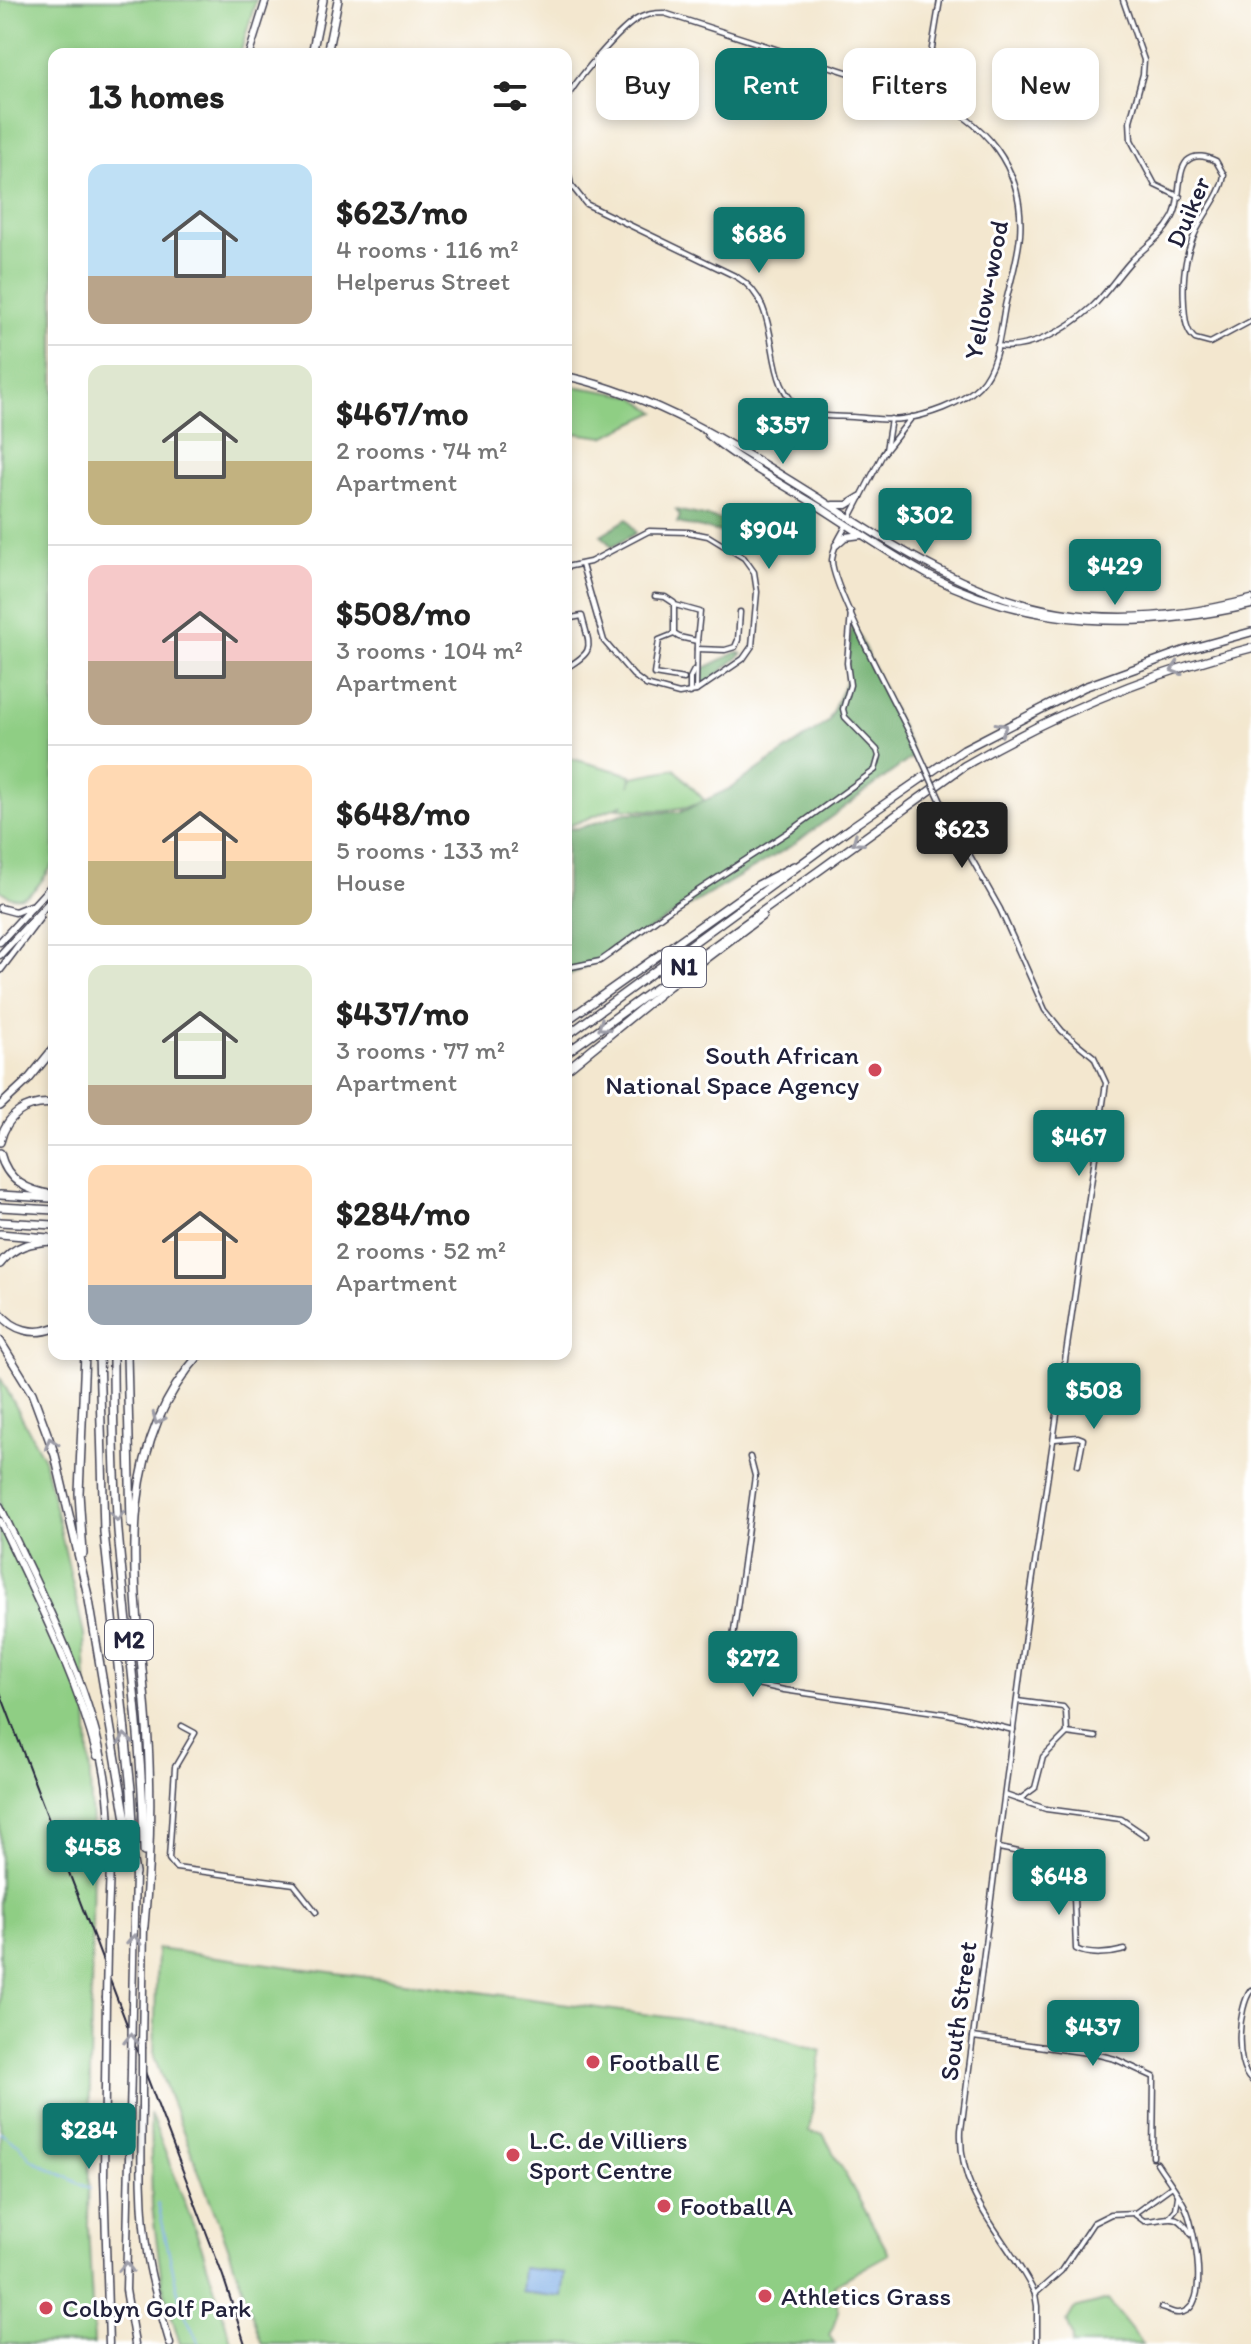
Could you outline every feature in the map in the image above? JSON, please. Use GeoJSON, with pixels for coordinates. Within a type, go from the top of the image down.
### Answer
{"type":"FeatureCollection","features":[{"type":"Feature","properties":{"kind":"highway"},"geometry":{"type":"LineString","coordinates":[[313,48],[323,0]]}},
{"type":"Feature","properties":{"kind":"highway"},"geometry":{"type":"LineString","coordinates":[[328,48],[338,0]]}},
{"type":"Feature","properties":{"kind":"highway","name":"N1"},"geometry":{"type":"LineString","coordinates":[[572,1032],[964,749],[1030,713],[1119,673],[1251,632]]}},
{"type":"Feature","properties":{"kind":"highway","name":"N1"},"geometry":{"type":"LineString","coordinates":[[572,1049],[941,781],[1025,732],[1138,682],[1251,648]]}},
{"type":"Feature","properties":{"kind":"highway"},"geometry":{"type":"LineString","coordinates":[[572,1017],[758,885],[777,873],[800,865]]}},
{"type":"Feature","properties":{"kind":"highway"},"geometry":{"type":"LineString","coordinates":[[572,1065],[690,969],[787,898],[802,881]]}},
{"type":"Feature","properties":{"kind":"highway"},"geometry":{"type":"LineString","coordinates":[[0,1106],[48,1055]]}},
{"type":"Feature","properties":{"kind":"highway"},"geometry":{"type":"LineString","coordinates":[[0,1142],[5,1126],[17,1113],[31,1105],[48,1104]]}},
{"type":"Feature","properties":{"kind":"highway"},"geometry":{"type":"LineString","coordinates":[[0,1153],[6,1170],[15,1180],[48,1194]]}},
{"type":"Feature","properties":{"kind":"highway"},"geometry":{"type":"LineString","coordinates":[[0,1195],[48,1196]]}},
{"type":"Feature","properties":{"kind":"highway"},"geometry":{"type":"LineString","coordinates":[[0,1207],[48,1210]]}},
{"type":"Feature","properties":{"kind":"highway"},"geometry":{"type":"LineString","coordinates":[[0,1222],[48,1225]]}},
{"type":"Feature","properties":{"kind":"highway"},"geometry":{"type":"LineString","coordinates":[[0,1234],[48,1239]]}},
{"type":"Feature","properties":{"kind":"highway"},"geometry":{"type":"LineString","coordinates":[[0,1264],[13,1251],[25,1245],[48,1241]]}},
{"type":"Feature","properties":{"kind":"highway"},"geometry":{"type":"LineString","coordinates":[[0,1313],[11,1324],[28,1331],[48,1330]]}},
{"type":"Feature","properties":{"kind":"highway"},"geometry":{"type":"LineString","coordinates":[[0,1341],[23,1377],[45,1424],[89,1600]]}},
{"type":"Feature","properties":{"kind":"highway"},"geometry":{"type":"LineString","coordinates":[[85,1360],[79,1513],[89,1600],[135,1873]]}},
{"type":"Feature","properties":{"kind":"highway","name":"M2"},"geometry":{"type":"LineString","coordinates":[[99,1360],[104,1532],[131,1789],[135,1873]]}},
{"type":"Feature","properties":{"kind":"highway","name":"M2"},"geometry":{"type":"LineString","coordinates":[[113,1360],[118,1528],[143,1792],[144,1926]]}},
{"type":"Feature","properties":{"kind":"highway"},"geometry":{"type":"LineString","coordinates":[[127,1360],[131,1514],[149,1763],[144,1926]]}},
{"type":"Feature","properties":{"kind":"highway"},"geometry":{"type":"LineString","coordinates":[[137,1599],[136,1513],[144,1459],[167,1399],[196,1360]]}},
{"type":"Feature","properties":{"kind":"main road"},"geometry":{"type":"LineString","coordinates":[[251,48],[266,0]]}},
{"type":"Feature","properties":{"kind":"main road"},"geometry":{"type":"LineString","coordinates":[[572,378],[633,396],[669,411],[848,522],[944,574],[1011,600],[1061,612],[1113,617],[1165,615],[1251,599]]}},
{"type":"Feature","properties":{"kind":"main road"},"geometry":{"type":"LineString","coordinates":[[702,430],[745,452],[826,503],[861,535],[930,576],[1007,605],[1059,617],[1138,622],[1193,617],[1251,605]]}},
{"type":"Feature","properties":{"kind":"main road"},"geometry":{"type":"LineString","coordinates":[[826,503],[845,506],[860,497]]}},
{"type":"Feature","properties":{"kind":"main road"},"geometry":{"type":"LineString","coordinates":[[836,545],[845,537],[861,535]]}},
{"type":"Feature","properties":{"kind":"main road"},"geometry":{"type":"LineString","coordinates":[[0,942],[48,890]]}},
{"type":"Feature","properties":{"kind":"main road"},"geometry":{"type":"LineString","coordinates":[[0,908],[15,912],[38,901]]}},
{"type":"Feature","properties":{"kind":"main road"},"geometry":{"type":"LineString","coordinates":[[0,970],[48,905]]}},
{"type":"Feature","properties":{"kind":"main road"},"geometry":{"type":"LineString","coordinates":[[0,955],[44,910]]}},
{"type":"Feature","properties":{"kind":"main road"},"geometry":{"type":"LineString","coordinates":[[0,1506],[85,1698],[104,1770],[109,1827],[104,2175],[109,2344]]}},
{"type":"Feature","properties":{"kind":"main road"},"geometry":{"type":"LineString","coordinates":[[0,1521],[79,1696],[98,1759],[109,1827]]}},
{"type":"Feature","properties":{"kind":"main road","name":"M2"},"geometry":{"type":"LineString","coordinates":[[135,1873],[126,2290],[135,2344]]}},
{"type":"Feature","properties":{"kind":"main road","name":"M2"},"geometry":{"type":"LineString","coordinates":[[144,1926],[141,2167],[145,2233],[156,2294],[170,2344]]}},
{"type":"Feature","properties":{"kind":"street"},"geometry":{"type":"LineString","coordinates":[[932,48],[940,0]]}},
{"type":"Feature","properties":{"kind":"street"},"geometry":{"type":"LineString","coordinates":[[1123,0],[1144,63],[1129,126],[1131,140],[1155,185],[1180,197]]}},
{"type":"Feature","properties":{"kind":"street","name":"Yellow-wood"},"geometry":{"type":"LineString","coordinates":[[572,90],[630,23],[658,13],[692,20],[843,70]]}},
{"type":"Feature","properties":{"kind":"street","name":"Yellow-wood"},"geometry":{"type":"LineString","coordinates":[[572,186],[586,204],[737,277],[754,289],[764,306],[782,385],[796,404],[820,415],[891,419],[913,416],[955,402],[973,392],[988,375],[1019,240],[1020,210],[1014,184],[999,151],[969,120]]}},
{"type":"Feature","properties":{"kind":"street","name":"Duiker"},"geometry":{"type":"LineString","coordinates":[[997,346],[1014,348],[1030,344],[1067,325],[1091,308],[1128,264],[1165,228],[1180,197],[1183,169],[1195,157],[1206,157],[1221,165],[1224,173],[1223,182],[1196,230],[1185,263],[1184,307],[1190,335],[1201,342],[1210,343],[1251,321]]}},
{"type":"Feature","properties":{"kind":"street"},"geometry":{"type":"LineString","coordinates":[[836,545],[886,450],[913,416]]}},
{"type":"Feature","properties":{"kind":"street"},"geometry":{"type":"LineString","coordinates":[[886,450],[891,419]]}},
{"type":"Feature","properties":{"kind":"street"},"geometry":{"type":"LineString","coordinates":[[572,566],[582,565],[649,531],[708,536],[744,558],[757,580],[755,637],[750,650],[740,662],[690,693],[679,694],[656,688],[636,678],[604,641],[582,565]]}},
{"type":"Feature","properties":{"kind":"street","name":"South Street"},"geometry":{"type":"LineString","coordinates":[[836,545],[833,569],[948,817],[1000,909],[1045,1010],[1062,1031],[1094,1057],[1106,1083],[1017,1701],[961,2130],[963,2169],[974,2197],[1035,2294],[1037,2344]]}},
{"type":"Feature","properties":{"kind":"street"},"geometry":{"type":"LineString","coordinates":[[655,596],[668,598],[675,605],[700,612],[696,691]]}},
{"type":"Feature","properties":{"kind":"street"},"geometry":{"type":"LineString","coordinates":[[674,634],[675,605]]}},
{"type":"Feature","properties":{"kind":"street"},"geometry":{"type":"LineString","coordinates":[[697,649],[734,648],[738,640],[740,612]]}},
{"type":"Feature","properties":{"kind":"street"},"geometry":{"type":"LineString","coordinates":[[572,967],[600,961],[676,905],[773,843],[875,770],[879,762],[877,750],[845,717],[843,709],[850,685],[847,663],[851,612]]}},
{"type":"Feature","properties":{"kind":"street"},"geometry":{"type":"LineString","coordinates":[[572,618],[596,613]]}},
{"type":"Feature","properties":{"kind":"street"},"geometry":{"type":"LineString","coordinates":[[572,664],[589,651],[582,616]]}},
{"type":"Feature","properties":{"kind":"street"},"geometry":{"type":"LineString","coordinates":[[674,634],[697,641]]}},
{"type":"Feature","properties":{"kind":"street"},"geometry":{"type":"LineString","coordinates":[[674,634],[660,639],[657,644],[654,674],[684,679]]}},
{"type":"Feature","properties":{"kind":"street"},"geometry":{"type":"LineString","coordinates":[[690,693],[690,678],[695,668]]}},
{"type":"Feature","properties":{"kind":"street"},"geometry":{"type":"LineString","coordinates":[[1055,1439],[1081,1438],[1084,1441],[1078,1465]]}},
{"type":"Feature","properties":{"kind":"street"},"geometry":{"type":"LineString","coordinates":[[1083,1446],[1091,1448]]}},
{"type":"Feature","properties":{"kind":"street"},"geometry":{"type":"LineString","coordinates":[[750,1457],[755,1476],[730,1660],[729,1671],[734,1679],[773,1688],[948,1714],[1013,1730]]}},
{"type":"Feature","properties":{"kind":"street"},"geometry":{"type":"LineString","coordinates":[[1017,1701],[1065,1708],[1067,1733],[1043,1757],[1034,1790],[1020,1799]]}},
{"type":"Feature","properties":{"kind":"street"},"geometry":{"type":"LineString","coordinates":[[182,1726],[195,1733],[175,1767],[169,1859],[176,1868],[294,1884],[316,1912]]}},
{"type":"Feature","properties":{"kind":"street"},"geometry":{"type":"LineString","coordinates":[[1067,1733],[1096,1737]]}},
{"type":"Feature","properties":{"kind":"street"},"geometry":{"type":"LineString","coordinates":[[1005,1795],[1046,1809],[1121,1819],[1146,1836]]}},
{"type":"Feature","properties":{"kind":"street"},"geometry":{"type":"LineString","coordinates":[[999,1848],[1068,1862],[1073,1871],[1076,1949],[1106,1954],[1125,1950]]}},
{"type":"Feature","properties":{"kind":"street"},"geometry":{"type":"LineString","coordinates":[[1251,1990],[1245,2003],[1239,2054],[1243,2072],[1251,2080]]}},
{"type":"Feature","properties":{"kind":"street"},"geometry":{"type":"LineString","coordinates":[[973,2037],[1095,2054],[1115,2059],[1154,2077],[1153,2157]]}},
{"type":"Feature","properties":{"kind":"street"},"geometry":{"type":"LineString","coordinates":[[1157,2163],[1188,2215],[1199,2281],[1194,2300],[1181,2313],[1161,2308]]}},
{"type":"Feature","properties":{"kind":"street"},"geometry":{"type":"LineString","coordinates":[[1035,2294],[1061,2271],[1093,2223],[1111,2214],[1133,2213],[1172,2187]]}},
{"type":"Feature","properties":{"kind":"street"},"geometry":{"type":"LineString","coordinates":[[1170,2216],[1177,2206],[1178,2195]]}},
{"type":"Feature","properties":{"kind":"street"},"geometry":{"type":"LineString","coordinates":[[1133,2213],[1144,2221],[1170,2216],[1182,2222],[1194,2241]]}},
{"type":"Feature","properties":{"kind":"green space"},"geometry":{"type":"Polygon","coordinates":[[[0,0],[256,0],[242,48],[48,48],[48,872],[25,896],[17,898],[0,890],[0,0]]]}},
{"type":"Feature","properties":{"kind":"green space"},"geometry":{"type":"Polygon","coordinates":[[[572,386],[633,396],[656,412],[604,437],[572,433],[572,386]]]}},
{"type":"Feature","properties":{"kind":"green space"},"geometry":{"type":"Polygon","coordinates":[[[676,510],[728,521],[726,533],[677,523],[680,516],[676,510]]]}},
{"type":"Feature","properties":{"kind":"green space"},"geometry":{"type":"Polygon","coordinates":[[[627,519],[636,533],[612,547],[601,535],[627,519]]]}},
{"type":"Feature","properties":{"kind":"green space"},"geometry":{"type":"Polygon","coordinates":[[[852,621],[914,756],[793,845],[572,974],[572,829],[625,813],[681,812],[731,788],[828,722],[846,680],[852,621]]]}},
{"type":"Feature","properties":{"kind":"green space"},"geometry":{"type":"Polygon","coordinates":[[[737,652],[742,654],[703,687],[696,672],[737,652]]]}},
{"type":"Feature","properties":{"kind":"green space"},"geometry":{"type":"Polygon","coordinates":[[[572,759],[631,775],[630,786],[632,777],[675,769],[705,801],[684,808],[662,810],[618,808],[624,804],[572,825],[572,759]]]}},
{"type":"Feature","properties":{"kind":"green space"},"geometry":{"type":"Polygon","coordinates":[[[0,1377],[44,1459],[84,1634],[93,1851],[88,2225],[94,2344],[0,2344],[0,1377]]]}},
{"type":"Feature","properties":{"kind":"green space","name":"L.C. de Villiers Sport Centre"},"geometry":{"type":"Polygon","coordinates":[[[157,1949],[748,2028],[821,2051],[809,2132],[823,2134],[889,2254],[834,2285],[837,2311],[829,2335],[835,2344],[262,2344],[226,2241],[154,2057],[157,1949]]]}},
{"type":"Feature","properties":{"kind":"green space"},"geometry":{"type":"Polygon","coordinates":[[[150,2113],[201,2245],[232,2344],[180,2344],[162,2283],[152,2206],[150,2113]]]}},
{"type":"Feature","properties":{"kind":"green space"},"geometry":{"type":"Polygon","coordinates":[[[1108,2300],[1143,2344],[1072,2344],[1073,2337],[1067,2321],[1074,2309],[1108,2300]]]}},
{"type":"Feature","properties":{"kind":"water"},"geometry":{"type":"Polygon","coordinates":[[[523,2268],[565,2273],[562,2297],[521,2292],[523,2268]]]}},
{"type":"Feature","properties":{"kind":"waterway"},"geometry":{"type":"LineString","coordinates":[[0,2132],[21,2146],[31,2159],[90,2189]]}},
{"type":"Feature","properties":{"kind":"waterway"},"geometry":{"type":"LineString","coordinates":[[158,2204],[181,2305],[199,2344]]}},
{"type":"Feature","properties":{"kind":"railway"},"geometry":{"type":"LineString","coordinates":[[0,1692],[223,2276],[245,2344]]}},
{"type":"Feature","properties":{"kind":"place","name":"South African National Space Agency"},"geometry":{"type":"Point","coordinates":[875,1070]}},
{"type":"Feature","properties":{"kind":"place","name":"Football E"},"geometry":{"type":"Point","coordinates":[593,2062]}},
{"type":"Feature","properties":{"kind":"place","name":"L.C. de Villiers Sport Centre"},"geometry":{"type":"Point","coordinates":[513,2155]}},
{"type":"Feature","properties":{"kind":"place","name":"Football A"},"geometry":{"type":"Point","coordinates":[664,2206]}},
{"type":"Feature","properties":{"kind":"place","name":"Athletics Grass"},"geometry":{"type":"Point","coordinates":[765,2296]}},
{"type":"Feature","properties":{"kind":"place","name":"Colbyn Golf Park"},"geometry":{"type":"Point","coordinates":[46,2308]}}]}
